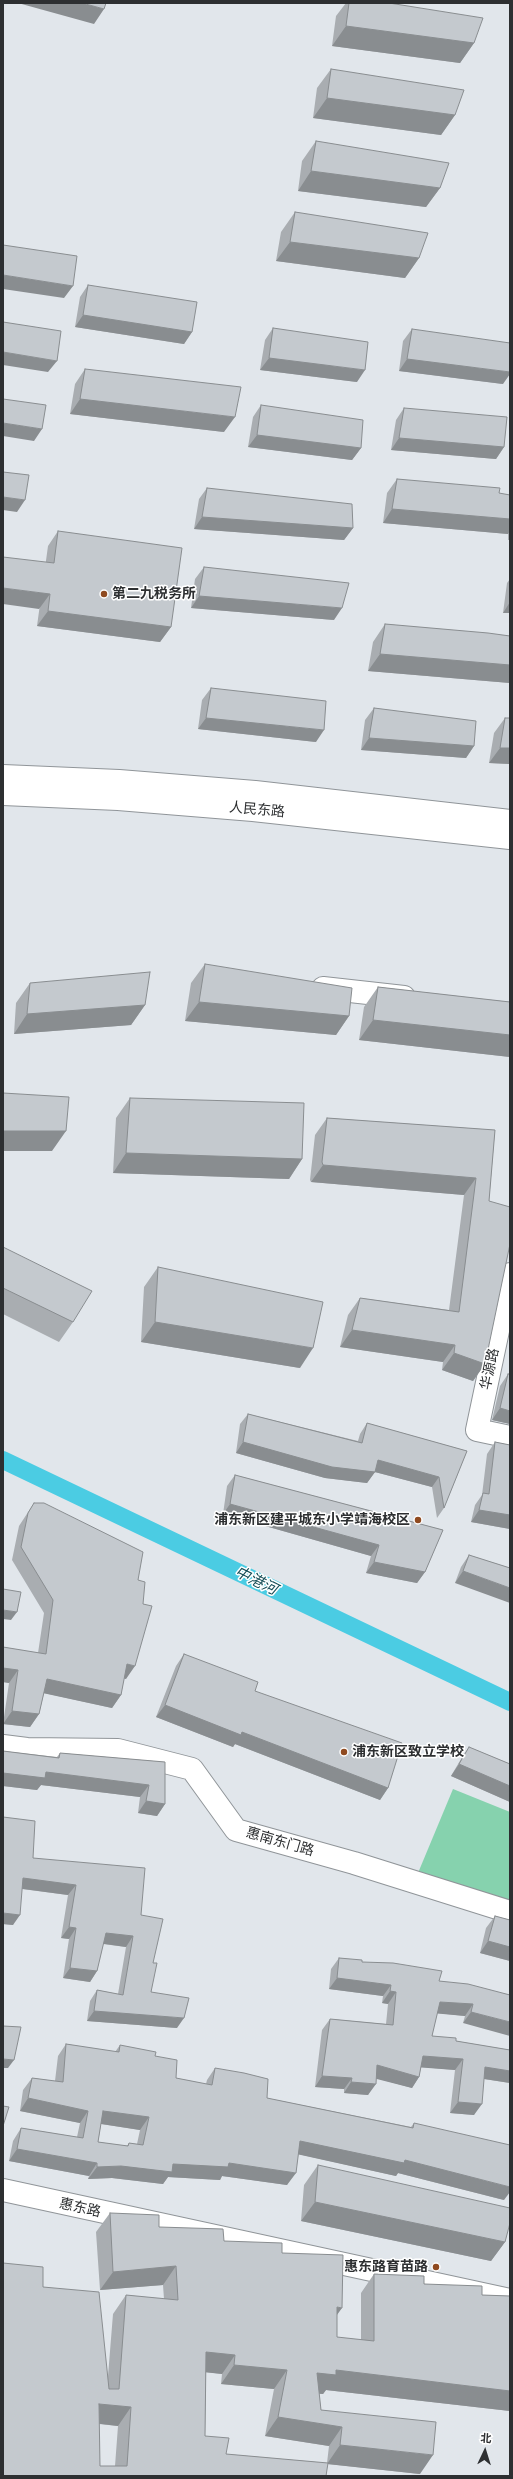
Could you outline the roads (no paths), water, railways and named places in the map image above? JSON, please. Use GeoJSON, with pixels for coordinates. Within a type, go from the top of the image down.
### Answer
{"type":"FeatureCollection","features":[{"type":"Feature","properties":{"kind":"street","name":"人民东路"},"geometry":{"type":"LineString","coordinates":[[3,776],[119,781],[247,791],[510,820]]}},
{"type":"Feature","properties":{"kind":"street","name":"人民东路"},"geometry":{"type":"LineString","coordinates":[[3,794],[118,798],[253,810],[510,838]]}},
{"type":"Feature","properties":{"kind":"street"},"geometry":{"type":"LineString","coordinates":[[305,985],[423,1000]]}},
{"type":"Feature","properties":{"kind":"street","name":"华源路"},"geometry":{"type":"LineString","coordinates":[[510,1274],[476,1430],[510,1437]]}},
{"type":"Feature","properties":{"kind":"street","name":"惠南东门路"},"geometry":{"type":"LineString","coordinates":[[3,1746],[118,1750],[192,1769],[236,1830],[354,1864],[510,1912]]}},
{"type":"Feature","properties":{"kind":"street","name":"惠东路"},"geometry":{"type":"LineString","coordinates":[[3,2190],[510,2300]]}},
{"type":"Feature","properties":{"kind":"waterway","name":"中港河"},"geometry":{"type":"LineString","coordinates":[[3,1460],[510,1702]]}},
{"type":"Feature","properties":{"kind":"place","name":"第二九税务所"},"geometry":{"type":"Point","coordinates":[104,594]}},
{"type":"Feature","properties":{"kind":"place","name":"浦东新区建平城东小学靖海校区"},"geometry":{"type":"Point","coordinates":[418,1520]}},
{"type":"Feature","properties":{"kind":"place","name":"浦东新区致立学校"},"geometry":{"type":"Point","coordinates":[344,1752]}},
{"type":"Feature","properties":{"kind":"place","name":"惠东路育苗路"},"geometry":{"type":"Point","coordinates":[436,2267]}}]}
